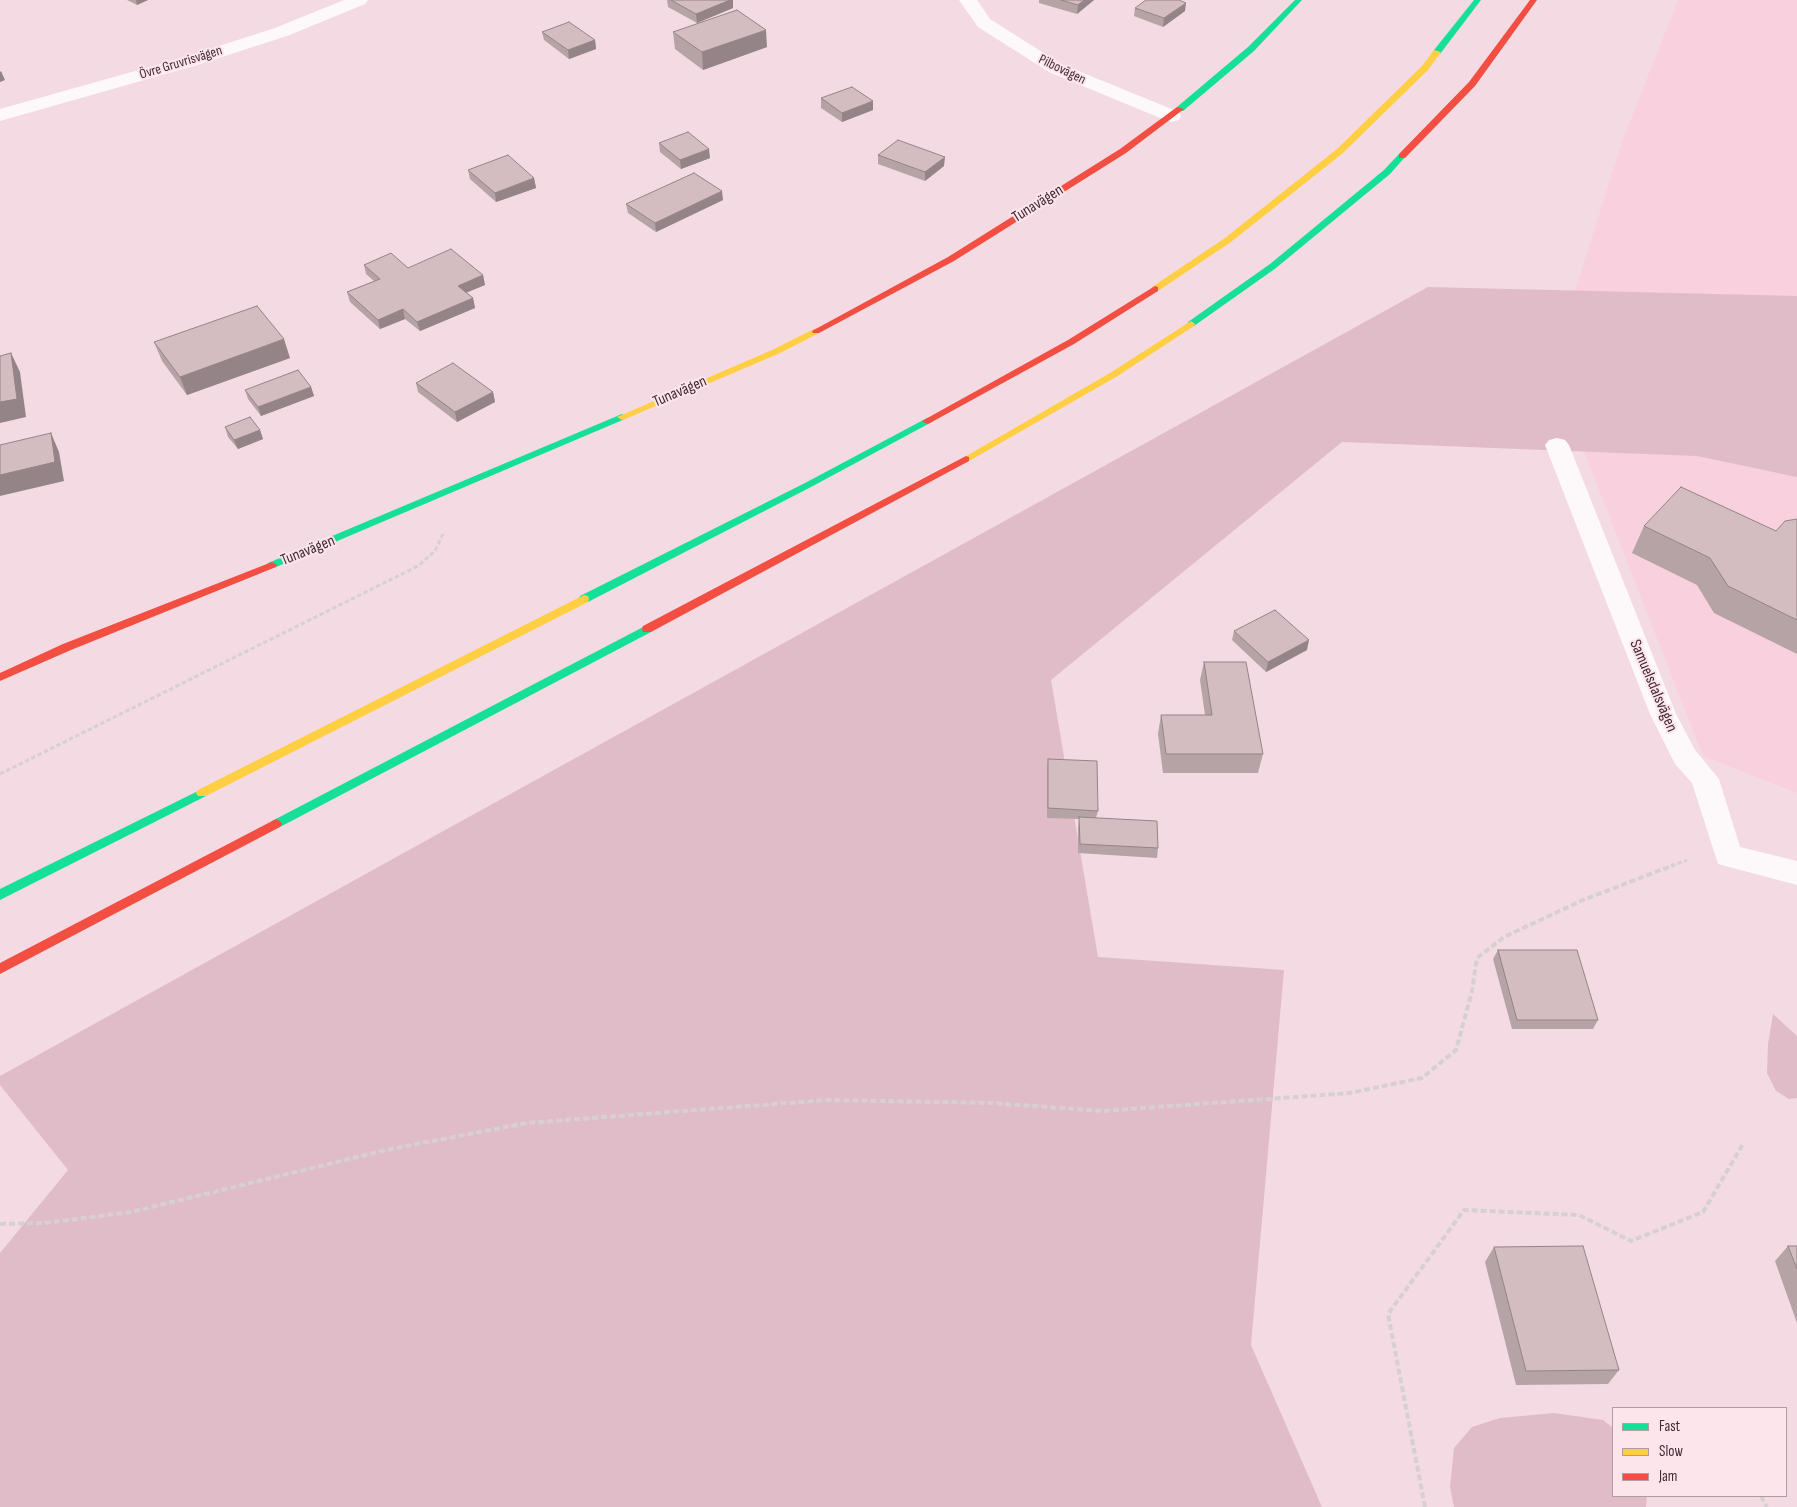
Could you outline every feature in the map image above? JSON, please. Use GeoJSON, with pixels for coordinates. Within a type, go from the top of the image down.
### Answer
{"type":"FeatureCollection","features":[{"type":"Feature","properties":{"kind":"main road","name":"Tunavägen"},"geometry":{"type":"LineString","coordinates":[[0,677],[67,647],[310,550],[774,352],[910,282],[951,259],[1114,156],[1172,116],[1251,49],[1299,0]]}},
{"type":"Feature","properties":{"kind":"main road"},"geometry":{"type":"LineString","coordinates":[[0,895],[808,485],[1001,382],[1071,342],[1160,286],[1228,240],[1325,163],[1375,119],[1425,68],[1478,0]]}},
{"type":"Feature","properties":{"kind":"main road"},"geometry":{"type":"LineString","coordinates":[[0,969],[946,471],[1113,375],[1205,315],[1273,266],[1387,172],[1472,84],[1505,42],[1534,0]]}},
{"type":"Feature","properties":{"kind":"street","name":"Övre Gruvrisvägen"},"geometry":{"type":"LineString","coordinates":[[0,115],[190,61],[281,32],[359,0]]}},
{"type":"Feature","properties":{"kind":"street","name":"Pilbovägen"},"geometry":{"type":"LineString","coordinates":[[968,0],[984,24],[1055,68],[1172,116]]}},
{"type":"Feature","properties":{"kind":"street","name":"Samuelsdalsvägen"},"geometry":{"type":"LineString","coordinates":[[1557,445],[1662,714],[1685,757],[1705,780],[1728,856]]}},
{"type":"Feature","properties":{"kind":"street"},"geometry":{"type":"LineString","coordinates":[[1728,856],[1797,873]]}},
{"type":"Feature","properties":{"kind":"path"},"geometry":{"type":"LineString","coordinates":[[0,774],[418,566],[435,551],[443,538],[442,520],[427,500]]}},
{"type":"Feature","properties":{"kind":"path"},"geometry":{"type":"LineString","coordinates":[[0,1224],[45,1223],[131,1212],[386,1150],[527,1123],[827,1100],[992,1104],[1103,1111],[1350,1093],[1422,1078],[1456,1050],[1472,991],[1477,958],[1504,937],[1583,900],[1690,859],[1728,856]]}},
{"type":"Feature","properties":{"kind":"path"},"geometry":{"type":"LineString","coordinates":[[1425,1507],[1388,1314],[1464,1210],[1579,1215],[1631,1241],[1703,1212],[1744,1144]]}},
{"type":"Feature","properties":{"kind":"shaded area"},"geometry":{"type":"Polygon","coordinates":[[[1678,0],[1797,0],[1797,793],[1703,756],[1551,367],[1622,142],[1678,0]]]}},
{"type":"Feature","properties":{"kind":"shaded area"},"geometry":{"type":"Polygon","coordinates":[[[1428,287],[1797,296],[1797,477],[1697,456],[1342,442],[1051,680],[1098,957],[1284,970],[1251,1345],[1322,1507],[0,1507],[0,1253],[68,1170],[0,1085],[0,1076],[1428,287]]]}},
{"type":"Feature","properties":{"kind":"shaded area"},"geometry":{"type":"Polygon","coordinates":[[[1773,1014],[1797,1036],[1797,1098],[1789,1099],[1776,1091],[1767,1073],[1768,1044],[1773,1014]]]}},
{"type":"Feature","properties":{"kind":"shaded area"},"geometry":{"type":"Polygon","coordinates":[[[1554,1413],[1603,1420],[1612,1427],[1612,1497],[1647,1497],[1646,1507],[1454,1507],[1450,1487],[1454,1448],[1472,1427],[1500,1418],[1554,1413]]]}},
{"type":"Feature","properties":{"kind":"building"},"geometry":{"type":"Polygon","coordinates":[[[671,0],[730,0],[696,14],[671,0]]]}},
{"type":"Feature","properties":{"kind":"building"},"geometry":{"type":"Polygon","coordinates":[[[1061,0],[1084,0],[1078,5],[1061,0]]]}},
{"type":"Feature","properties":{"kind":"building"},"geometry":{"type":"Polygon","coordinates":[[[1146,0],[1179,0],[1186,3],[1164,18],[1135,8],[1146,0]]]}},
{"type":"Feature","properties":{"kind":"building"},"geometry":{"type":"Polygon","coordinates":[[[737,10],[766,30],[702,52],[673,32],[737,10]]]}},
{"type":"Feature","properties":{"kind":"building"},"geometry":{"type":"Polygon","coordinates":[[[569,22],[595,40],[568,50],[542,32],[569,22]]]}},
{"type":"Feature","properties":{"kind":"building"},"geometry":{"type":"Polygon","coordinates":[[[852,87],[873,101],[842,113],[821,98],[852,87]]]}},
{"type":"Feature","properties":{"kind":"building"},"geometry":{"type":"Polygon","coordinates":[[[688,132],[709,149],[680,160],[659,143],[688,132]]]}},
{"type":"Feature","properties":{"kind":"building"},"geometry":{"type":"Polygon","coordinates":[[[898,140],[945,157],[925,172],[878,155],[898,140]]]}},
{"type":"Feature","properties":{"kind":"building"},"geometry":{"type":"Polygon","coordinates":[[[508,155],[534,178],[495,193],[468,170],[508,155]]]}},
{"type":"Feature","properties":{"kind":"building"},"geometry":{"type":"Polygon","coordinates":[[[694,173],[722,191],[655,223],[626,204],[694,173]]]}},
{"type":"Feature","properties":{"kind":"building"},"geometry":{"type":"Polygon","coordinates":[[[451,249],[483,275],[458,286],[473,298],[417,322],[403,309],[378,320],[347,292],[380,279],[364,265],[391,253],[408,268],[451,249]]]}},
{"type":"Feature","properties":{"kind":"building"},"geometry":{"type":"Polygon","coordinates":[[[257,306],[284,339],[180,377],[154,342],[257,306]]]}},
{"type":"Feature","properties":{"kind":"building"},"geometry":{"type":"Polygon","coordinates":[[[11,353],[17,399],[0,402],[0,356],[11,353]]]}},
{"type":"Feature","properties":{"kind":"building"},"geometry":{"type":"Polygon","coordinates":[[[453,363],[493,392],[455,412],[416,383],[453,363]]]}},
{"type":"Feature","properties":{"kind":"building"},"geometry":{"type":"Polygon","coordinates":[[[298,370],[311,387],[258,407],[245,390],[298,370]]]}},
{"type":"Feature","properties":{"kind":"building"},"geometry":{"type":"Polygon","coordinates":[[[250,417],[260,430],[234,440],[225,427],[250,417]]]}},
{"type":"Feature","properties":{"kind":"building"},"geometry":{"type":"Polygon","coordinates":[[[51,433],[55,462],[0,475],[0,445],[51,433]]]}},
{"type":"Feature","properties":{"kind":"building"},"geometry":{"type":"Polygon","coordinates":[[[1681,487],[1776,531],[1785,521],[1797,519],[1797,620],[1728,586],[1710,558],[1644,526],[1681,487]]]}},
{"type":"Feature","properties":{"kind":"building"},"geometry":{"type":"Polygon","coordinates":[[[1275,610],[1309,640],[1268,662],[1234,631],[1275,610]]]}},
{"type":"Feature","properties":{"kind":"building"},"geometry":{"type":"Polygon","coordinates":[[[1204,662],[1246,662],[1263,754],[1166,754],[1161,715],[1212,715],[1204,662]]]}},
{"type":"Feature","properties":{"kind":"building"},"geometry":{"type":"Polygon","coordinates":[[[1048,759],[1097,761],[1098,811],[1048,808],[1048,759]]]}},
{"type":"Feature","properties":{"kind":"building"},"geometry":{"type":"Polygon","coordinates":[[[1079,817],[1157,821],[1158,848],[1080,844],[1079,817]]]}},
{"type":"Feature","properties":{"kind":"building"},"geometry":{"type":"Polygon","coordinates":[[[1498,950],[1577,950],[1598,1020],[1517,1020],[1498,950]]]}},
{"type":"Feature","properties":{"kind":"building"},"geometry":{"type":"Polygon","coordinates":[[[1583,1246],[1619,1370],[1526,1371],[1494,1247],[1583,1246]]]}},
{"type":"Feature","properties":{"kind":"building"},"geometry":{"type":"Polygon","coordinates":[[[1788,1246],[1797,1246],[1797,1269],[1788,1246]]]}},
{"type":"Feature","properties":{"kind":"traffic: fast"},"geometry":{"type":"LineString","coordinates":[[1180,109],[1251,49],[1299,0]]}},
{"type":"Feature","properties":{"kind":"traffic: fast"},"geometry":{"type":"LineString","coordinates":[[1437,52],[1478,0]]}},
{"type":"Feature","properties":{"kind":"traffic: fast"},"geometry":{"type":"LineString","coordinates":[[1191,324],[1273,266],[1387,172],[1402,156]]}},
{"type":"Feature","properties":{"kind":"traffic: fast"},"geometry":{"type":"LineString","coordinates":[[272,565],[622,417]]}},
{"type":"Feature","properties":{"kind":"traffic: fast"},"geometry":{"type":"LineString","coordinates":[[584,599],[808,485],[927,421]]}},
{"type":"Feature","properties":{"kind":"traffic: fast"},"geometry":{"type":"LineString","coordinates":[[276,824],[647,629]]}},
{"type":"Feature","properties":{"kind":"traffic: fast"},"geometry":{"type":"LineString","coordinates":[[0,895],[202,793]]}},
{"type":"Feature","properties":{"kind":"traffic: slow"},"geometry":{"type":"LineString","coordinates":[[1155,289],[1228,240],[1340,151],[1425,68],[1437,52]]}},
{"type":"Feature","properties":{"kind":"traffic: slow"},"geometry":{"type":"LineString","coordinates":[[966,459],[1113,375],[1191,324]]}},
{"type":"Feature","properties":{"kind":"traffic: slow"},"geometry":{"type":"LineString","coordinates":[[622,417],[775,352],[816,331]]}},
{"type":"Feature","properties":{"kind":"traffic: slow"},"geometry":{"type":"LineString","coordinates":[[202,793],[584,599]]}},
{"type":"Feature","properties":{"kind":"traffic: jam"},"geometry":{"type":"LineString","coordinates":[[1402,156],[1472,84],[1534,0]]}},
{"type":"Feature","properties":{"kind":"traffic: jam"},"geometry":{"type":"LineString","coordinates":[[816,331],[951,259],[1123,151],[1180,109]]}},
{"type":"Feature","properties":{"kind":"traffic: jam"},"geometry":{"type":"LineString","coordinates":[[927,421],[1071,342],[1155,289]]}},
{"type":"Feature","properties":{"kind":"traffic: jam"},"geometry":{"type":"LineString","coordinates":[[647,629],[966,459]]}},
{"type":"Feature","properties":{"kind":"traffic: jam"},"geometry":{"type":"LineString","coordinates":[[0,677],[67,647],[272,565]]}},
{"type":"Feature","properties":{"kind":"traffic: jam"},"geometry":{"type":"LineString","coordinates":[[0,969],[276,824]]}}]}
